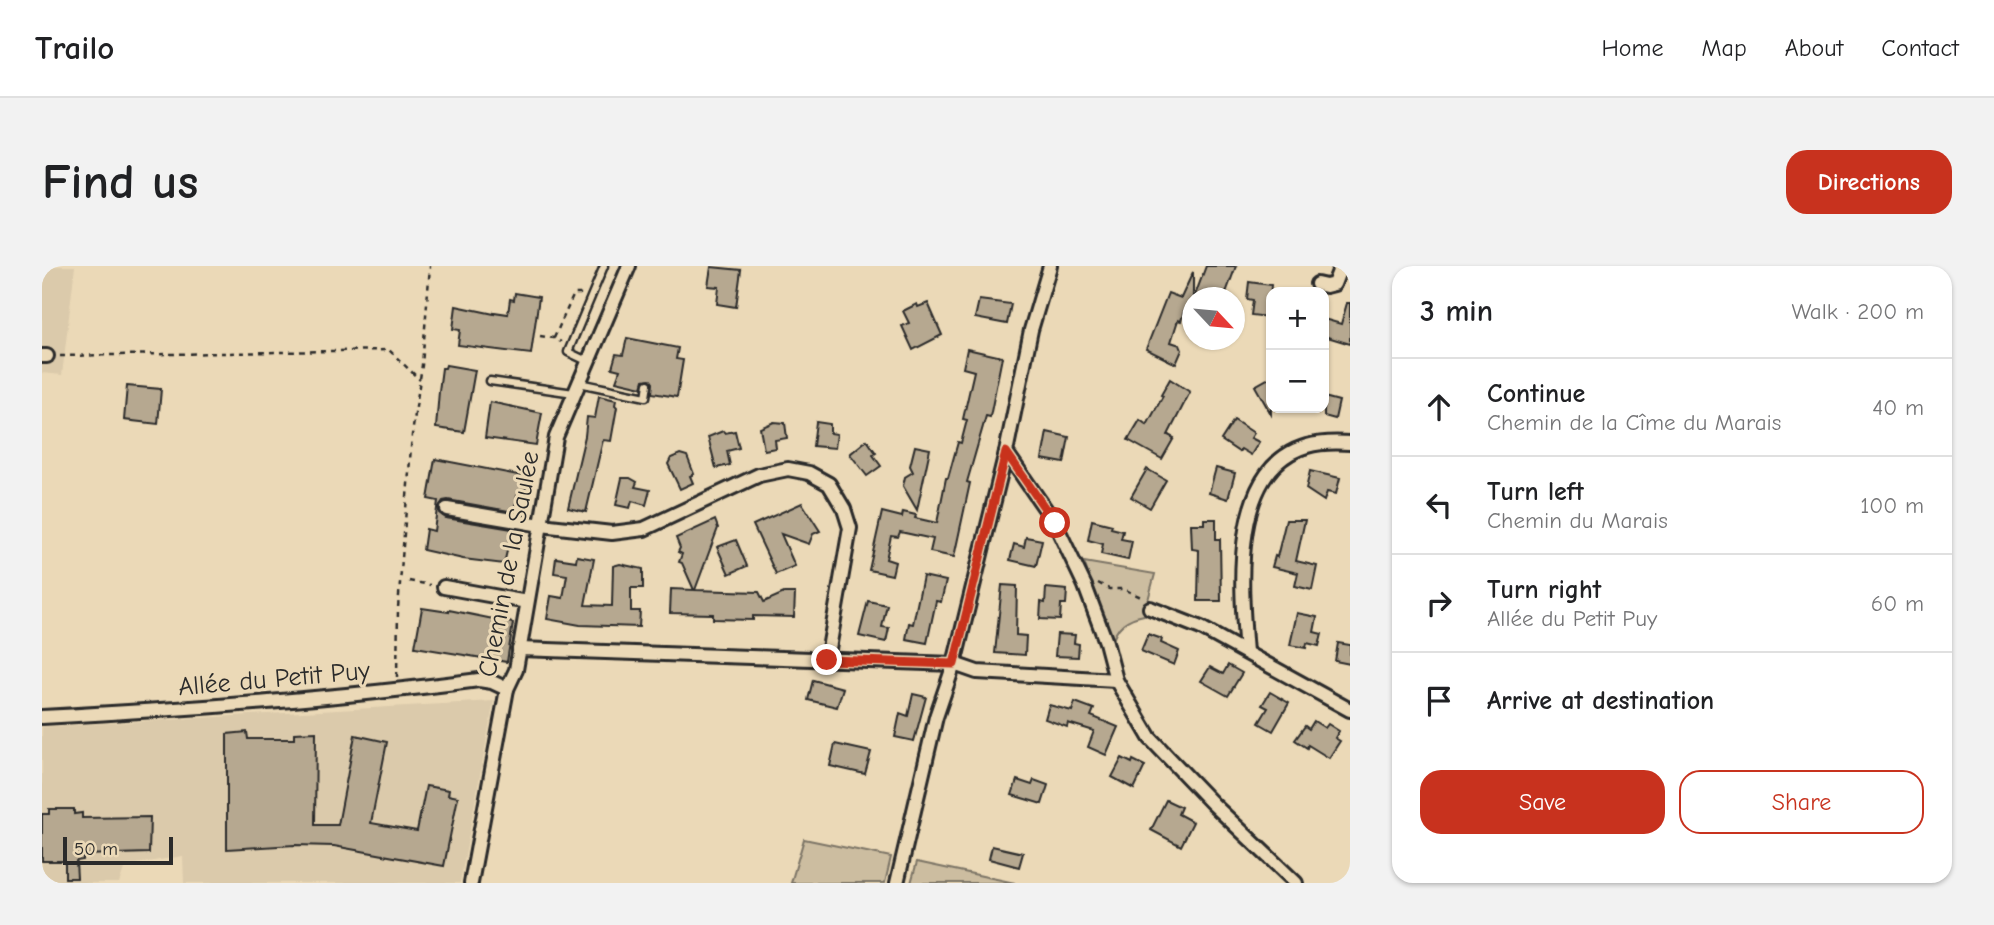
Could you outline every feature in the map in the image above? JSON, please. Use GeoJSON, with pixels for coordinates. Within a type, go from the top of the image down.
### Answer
{"type":"FeatureCollection","features":[{"type":"Feature","properties":{"kind":"street","name":"Chemin de la Saulée"},"geometry":{"type":"LineString","coordinates":[[471,883],[508,689],[516,670],[556,437],[629,266]]}},
{"type":"Feature","properties":{"kind":"street"},"geometry":{"type":"LineString","coordinates":[[897,883],[936,717],[954,664],[1006,452],[1031,330],[1050,266]]}},
{"type":"Feature","properties":{"kind":"street"},"geometry":{"type":"LineString","coordinates":[[1317,284],[1334,285],[1341,266]]}},
{"type":"Feature","properties":{"kind":"street"},"geometry":{"type":"LineString","coordinates":[[1245,652],[1242,590],[1247,521],[1266,473],[1284,458],[1306,446],[1330,442],[1350,443]]}},
{"type":"Feature","properties":{"kind":"street"},"geometry":{"type":"LineString","coordinates":[[1006,452],[1055,523],[1082,580],[1106,642],[1116,680],[1150,738],[1213,804],[1296,883]]}},
{"type":"Feature","properties":{"kind":"street"},"geometry":{"type":"LineString","coordinates":[[447,509],[541,525],[612,533],[643,529],[759,475],[788,469],[809,473],[830,484],[844,509],[850,528],[827,660]]}},
{"type":"Feature","properties":{"kind":"street"},"geometry":{"type":"LineString","coordinates":[[444,587],[527,602]]}},
{"type":"Feature","properties":{"kind":"street"},"geometry":{"type":"LineString","coordinates":[[1150,608],[1201,628],[1350,710]]}},
{"type":"Feature","properties":{"kind":"street"},"geometry":{"type":"LineString","coordinates":[[519,649],[954,664],[977,672],[1116,680]]}},
{"type":"Feature","properties":{"kind":"street","name":"Allée du Petit Puy"},"geometry":{"type":"LineString","coordinates":[[42,717],[223,707],[396,691],[479,680],[508,689]]}},
{"type":"Feature","properties":{"kind":"lane"},"geometry":{"type":"LineString","coordinates":[[587,361],[568,352],[604,266]]}},
{"type":"Feature","properties":{"kind":"lane"},"geometry":{"type":"LineString","coordinates":[[490,381],[646,397],[648,384]]}},
{"type":"Feature","properties":{"kind":"path"},"geometry":{"type":"LineString","coordinates":[[396,691],[398,608],[407,488],[430,266]]}},
{"type":"Feature","properties":{"kind":"path"},"geometry":{"type":"LineString","coordinates":[[554,338],[574,294],[580,294],[585,284]]}},
{"type":"Feature","properties":{"kind":"path"},"geometry":{"type":"LineString","coordinates":[[541,336],[554,338],[570,347]]}},
{"type":"Feature","properties":{"kind":"path"},"geometry":{"type":"LineString","coordinates":[[44,356],[388,350],[420,380]]}},
{"type":"Feature","properties":{"kind":"path"},"geometry":{"type":"LineString","coordinates":[[1082,580],[1093,580],[1109,589],[1123,589],[1150,601],[1150,608]]}},
{"type":"Feature","properties":{"kind":"path"},"geometry":{"type":"LineString","coordinates":[[409,581],[444,587]]}},
{"type":"Feature","properties":{"kind":"shaded area"},"geometry":{"type":"Polygon","coordinates":[[[42,266],[75,266],[62,375],[42,373],[42,266]]]}},
{"type":"Feature","properties":{"kind":"shaded area"},"geometry":{"type":"Polygon","coordinates":[[[1084,562],[1155,574],[1144,615],[1123,624],[1116,632],[1112,644],[1084,562]]]}},
{"type":"Feature","properties":{"kind":"shaded area"},"geometry":{"type":"Polygon","coordinates":[[[494,701],[460,883],[184,883],[183,856],[125,866],[119,883],[42,883],[42,727],[494,701]]]}},
{"type":"Feature","properties":{"kind":"shaded area"},"geometry":{"type":"Polygon","coordinates":[[[804,839],[891,857],[885,883],[791,883],[804,839]]]}},
{"type":"Feature","properties":{"kind":"shaded area"},"geometry":{"type":"Polygon","coordinates":[[[917,862],[1015,883],[911,883],[917,862]]]}},
{"type":"Feature","properties":{"kind":"building"},"geometry":{"type":"Polygon","coordinates":[[[1206,266],[1236,266],[1228,287],[1198,287],[1206,266]]]}},
{"type":"Feature","properties":{"kind":"building"},"geometry":{"type":"Polygon","coordinates":[[[711,267],[741,270],[736,307],[717,304],[719,287],[708,286],[711,267]]]}},
{"type":"Feature","properties":{"kind":"building"},"geometry":{"type":"Polygon","coordinates":[[[1193,272],[1193,287],[1186,287],[1193,272]]]}},
{"type":"Feature","properties":{"kind":"building"},"geometry":{"type":"Polygon","coordinates":[[[1249,282],[1271,285],[1266,287],[1266,317],[1251,315],[1253,300],[1247,299],[1249,282]]]}},
{"type":"Feature","properties":{"kind":"building"},"geometry":{"type":"Polygon","coordinates":[[[515,293],[539,297],[531,354],[458,345],[460,330],[453,329],[456,306],[494,314],[508,314],[510,299],[514,300],[515,293]]]}},
{"type":"Feature","properties":{"kind":"building"},"geometry":{"type":"Polygon","coordinates":[[[1168,293],[1181,298],[1182,296],[1182,318],[1181,321],[1178,320],[1171,342],[1180,345],[1182,350],[1176,364],[1146,349],[1168,293]]]}},
{"type":"Feature","properties":{"kind":"building"},"geometry":{"type":"Polygon","coordinates":[[[979,300],[1011,304],[1007,324],[975,318],[979,300]]]}},
{"type":"Feature","properties":{"kind":"building"},"geometry":{"type":"Polygon","coordinates":[[[928,303],[942,335],[913,350],[902,326],[909,323],[903,311],[917,304],[918,307],[928,303]]]}},
{"type":"Feature","properties":{"kind":"building"},"geometry":{"type":"Polygon","coordinates":[[[1347,303],[1350,303],[1350,344],[1329,338],[1329,320],[1341,324],[1347,303]]]}},
{"type":"Feature","properties":{"kind":"building"},"geometry":{"type":"Polygon","coordinates":[[[627,338],[678,348],[676,359],[683,360],[677,397],[652,393],[653,383],[650,379],[644,380],[642,387],[616,381],[620,370],[612,368],[616,354],[623,355],[627,338]]]}},
{"type":"Feature","properties":{"kind":"building"},"geometry":{"type":"Polygon","coordinates":[[[967,349],[1002,357],[990,417],[986,416],[967,482],[970,483],[954,557],[930,552],[933,539],[900,532],[898,537],[891,536],[886,559],[895,562],[892,575],[869,570],[882,512],[902,517],[903,512],[937,523],[946,478],[958,442],[961,443],[967,420],[963,419],[974,371],[963,368],[967,349]]]}},
{"type":"Feature","properties":{"kind":"building"},"geometry":{"type":"Polygon","coordinates":[[[446,365],[475,370],[464,432],[436,428],[442,368],[446,365]]]}},
{"type":"Feature","properties":{"kind":"building"},"geometry":{"type":"Polygon","coordinates":[[[1170,379],[1190,392],[1168,435],[1174,438],[1162,459],[1128,440],[1140,420],[1147,425],[1170,379]]]}},
{"type":"Feature","properties":{"kind":"building"},"geometry":{"type":"Polygon","coordinates":[[[1266,380],[1266,405],[1255,386],[1266,380]]]}},
{"type":"Feature","properties":{"kind":"building"},"geometry":{"type":"Polygon","coordinates":[[[127,386],[161,389],[158,424],[124,420],[127,386]]]}},
{"type":"Feature","properties":{"kind":"building"},"geometry":{"type":"Polygon","coordinates":[[[599,396],[616,400],[617,407],[611,441],[603,440],[586,512],[568,508],[587,417],[595,418],[599,396]]]}},
{"type":"Feature","properties":{"kind":"building"},"geometry":{"type":"Polygon","coordinates":[[[1329,398],[1339,401],[1335,419],[1324,416],[1324,413],[1329,413],[1329,398]]]}},
{"type":"Feature","properties":{"kind":"building"},"geometry":{"type":"Polygon","coordinates":[[[490,402],[542,413],[536,445],[485,438],[490,402]]]}},
{"type":"Feature","properties":{"kind":"building"},"geometry":{"type":"Polygon","coordinates":[[[1234,420],[1254,433],[1251,438],[1259,442],[1251,455],[1241,449],[1239,452],[1221,440],[1234,420]]]}},
{"type":"Feature","properties":{"kind":"building"},"geometry":{"type":"Polygon","coordinates":[[[774,422],[785,423],[787,438],[775,440],[776,448],[764,450],[760,428],[774,422]]]}},
{"type":"Feature","properties":{"kind":"building"},"geometry":{"type":"Polygon","coordinates":[[[816,422],[830,424],[830,433],[837,434],[835,448],[813,446],[816,422]]]}},
{"type":"Feature","properties":{"kind":"building"},"geometry":{"type":"Polygon","coordinates":[[[723,431],[735,431],[739,448],[727,451],[730,465],[716,468],[708,437],[723,431]]]}},
{"type":"Feature","properties":{"kind":"building"},"geometry":{"type":"Polygon","coordinates":[[[1047,432],[1069,437],[1064,463],[1042,459],[1047,432]]]}},
{"type":"Feature","properties":{"kind":"building"},"geometry":{"type":"Polygon","coordinates":[[[867,440],[881,466],[867,476],[850,454],[867,440]]]}},
{"type":"Feature","properties":{"kind":"building"},"geometry":{"type":"Polygon","coordinates":[[[915,446],[930,449],[917,510],[903,486],[905,477],[913,472],[910,466],[915,446]]]}},
{"type":"Feature","properties":{"kind":"building"},"geometry":{"type":"Polygon","coordinates":[[[680,454],[687,456],[694,474],[690,476],[693,483],[680,489],[668,464],[671,458],[680,454]]]}},
{"type":"Feature","properties":{"kind":"building"},"geometry":{"type":"Polygon","coordinates":[[[435,459],[528,477],[524,497],[517,496],[514,512],[448,500],[443,501],[439,507],[439,513],[446,518],[512,529],[504,564],[423,550],[426,529],[434,531],[438,501],[428,499],[435,459]]]}},
{"type":"Feature","properties":{"kind":"building"},"geometry":{"type":"Polygon","coordinates":[[[1216,468],[1235,473],[1228,499],[1209,493],[1216,468]]]}},
{"type":"Feature","properties":{"kind":"building"},"geometry":{"type":"Polygon","coordinates":[[[1147,469],[1166,480],[1150,508],[1131,497],[1147,469]]]}},
{"type":"Feature","properties":{"kind":"building"},"geometry":{"type":"Polygon","coordinates":[[[1310,471],[1340,478],[1336,494],[1327,492],[1324,501],[1306,489],[1310,471]]]}},
{"type":"Feature","properties":{"kind":"building"},"geometry":{"type":"Polygon","coordinates":[[[622,478],[637,482],[635,487],[650,490],[646,505],[632,501],[630,508],[616,505],[622,478]]]}},
{"type":"Feature","properties":{"kind":"building"},"geometry":{"type":"Polygon","coordinates":[[[802,503],[820,531],[813,534],[809,544],[781,534],[795,566],[776,574],[753,525],[802,503]]]}},
{"type":"Feature","properties":{"kind":"building"},"geometry":{"type":"Polygon","coordinates":[[[1204,519],[1216,519],[1216,539],[1220,539],[1221,601],[1198,601],[1199,550],[1192,549],[1191,524],[1204,524],[1204,519]]]}},
{"type":"Feature","properties":{"kind":"building"},"geometry":{"type":"Polygon","coordinates":[[[715,520],[718,528],[695,590],[759,592],[764,602],[784,593],[795,593],[794,617],[713,619],[713,614],[670,613],[671,589],[694,590],[682,563],[679,562],[682,554],[678,552],[680,548],[676,538],[715,520]]]}},
{"type":"Feature","properties":{"kind":"building"},"geometry":{"type":"Polygon","coordinates":[[[1092,520],[1112,525],[1111,528],[1123,531],[1121,539],[1132,541],[1128,560],[1101,554],[1103,544],[1088,540],[1092,520]]]}},
{"type":"Feature","properties":{"kind":"building"},"geometry":{"type":"Polygon","coordinates":[[[1286,520],[1305,520],[1296,561],[1317,566],[1312,590],[1295,586],[1298,573],[1272,567],[1286,520]]]}},
{"type":"Feature","properties":{"kind":"building"},"geometry":{"type":"Polygon","coordinates":[[[1026,537],[1042,540],[1036,566],[1010,560],[1014,544],[1024,547],[1026,537]]]}},
{"type":"Feature","properties":{"kind":"building"},"geometry":{"type":"Polygon","coordinates":[[[736,540],[747,566],[729,574],[717,547],[736,540]]]}},
{"type":"Feature","properties":{"kind":"building"},"geometry":{"type":"Polygon","coordinates":[[[577,556],[594,559],[585,605],[612,606],[613,566],[620,564],[643,569],[643,588],[631,588],[631,611],[640,611],[639,627],[580,625],[547,619],[551,596],[563,598],[567,575],[554,573],[556,558],[576,561],[577,556]]]}},
{"type":"Feature","properties":{"kind":"building"},"geometry":{"type":"Polygon","coordinates":[[[923,576],[946,581],[941,602],[936,601],[927,643],[906,639],[909,623],[913,624],[923,576]]]}},
{"type":"Feature","properties":{"kind":"building"},"geometry":{"type":"Polygon","coordinates":[[[1002,585],[1017,586],[1016,635],[1026,636],[1025,655],[995,653],[1002,585]]]}},
{"type":"Feature","properties":{"kind":"building"},"geometry":{"type":"Polygon","coordinates":[[[1046,588],[1067,590],[1066,604],[1061,604],[1060,620],[1040,619],[1041,602],[1045,603],[1046,588]]]}},
{"type":"Feature","properties":{"kind":"building"},"geometry":{"type":"Polygon","coordinates":[[[868,601],[887,605],[882,627],[889,628],[886,642],[859,636],[868,601]]]}},
{"type":"Feature","properties":{"kind":"building"},"geometry":{"type":"Polygon","coordinates":[[[422,608],[449,610],[513,623],[507,662],[415,647],[422,608]]]}},
{"type":"Feature","properties":{"kind":"building"},"geometry":{"type":"Polygon","coordinates":[[[1297,613],[1317,617],[1314,632],[1322,634],[1319,646],[1307,643],[1306,648],[1290,645],[1297,613]]]}},
{"type":"Feature","properties":{"kind":"building"},"geometry":{"type":"Polygon","coordinates":[[[1057,634],[1075,635],[1074,643],[1079,644],[1078,657],[1055,656],[1057,634]]]}},
{"type":"Feature","properties":{"kind":"building"},"geometry":{"type":"Polygon","coordinates":[[[1148,634],[1162,639],[1161,643],[1179,651],[1174,665],[1141,651],[1148,634]]]}},
{"type":"Feature","properties":{"kind":"building"},"geometry":{"type":"Polygon","coordinates":[[[1338,643],[1350,645],[1350,664],[1335,661],[1338,643]]]}},
{"type":"Feature","properties":{"kind":"building"},"geometry":{"type":"Polygon","coordinates":[[[1228,665],[1242,673],[1228,696],[1201,681],[1210,667],[1223,674],[1228,665]]]}},
{"type":"Feature","properties":{"kind":"building"},"geometry":{"type":"Polygon","coordinates":[[[813,680],[843,688],[837,707],[808,700],[813,680]]]}},
{"type":"Feature","properties":{"kind":"building"},"geometry":{"type":"Polygon","coordinates":[[[1270,692],[1289,703],[1273,731],[1259,723],[1268,708],[1262,705],[1270,692]]]}},
{"type":"Feature","properties":{"kind":"building"},"geometry":{"type":"Polygon","coordinates":[[[913,694],[926,697],[914,741],[895,737],[900,713],[908,716],[913,694]]]}},
{"type":"Feature","properties":{"kind":"building"},"geometry":{"type":"Polygon","coordinates":[[[1075,702],[1094,709],[1091,716],[1118,727],[1106,755],[1088,747],[1094,731],[1068,723],[1067,727],[1045,719],[1049,705],[1072,711],[1075,702]]]}},
{"type":"Feature","properties":{"kind":"building"},"geometry":{"type":"Polygon","coordinates":[[[1314,721],[1325,728],[1328,724],[1339,731],[1335,738],[1340,741],[1329,758],[1295,740],[1305,726],[1309,729],[1314,721]]]}},
{"type":"Feature","properties":{"kind":"building"},"geometry":{"type":"Polygon","coordinates":[[[247,732],[248,739],[294,739],[294,733],[316,732],[315,825],[338,825],[355,735],[387,742],[371,823],[417,831],[426,786],[449,790],[448,795],[458,797],[444,866],[334,846],[227,849],[227,734],[247,732]]]}},
{"type":"Feature","properties":{"kind":"building"},"geometry":{"type":"Polygon","coordinates":[[[835,744],[871,752],[865,774],[830,766],[835,744]]]}},
{"type":"Feature","properties":{"kind":"building"},"geometry":{"type":"Polygon","coordinates":[[[1122,758],[1145,766],[1134,789],[1112,777],[1122,758]]]}},
{"type":"Feature","properties":{"kind":"building"},"geometry":{"type":"Polygon","coordinates":[[[1017,780],[1032,785],[1034,780],[1048,785],[1042,804],[1012,795],[1017,780]]]}},
{"type":"Feature","properties":{"kind":"building"},"geometry":{"type":"Polygon","coordinates":[[[1166,800],[1181,807],[1178,814],[1193,822],[1181,846],[1151,830],[1166,800]]]}},
{"type":"Feature","properties":{"kind":"building"},"geometry":{"type":"Polygon","coordinates":[[[49,809],[74,809],[74,814],[82,813],[82,818],[150,817],[149,853],[83,855],[83,860],[76,861],[77,878],[65,878],[65,861],[42,861],[42,814],[49,814],[49,809]]]}},
{"type":"Feature","properties":{"kind":"building"},"geometry":{"type":"Polygon","coordinates":[[[992,846],[1023,853],[1019,867],[989,859],[992,846]]]}},
{"type":"Feature","properties":{"kind":"route"},"geometry":{"type":"LineString","coordinates":[[827,660],[954,664],[1006,452],[1055,523]]}}]}
